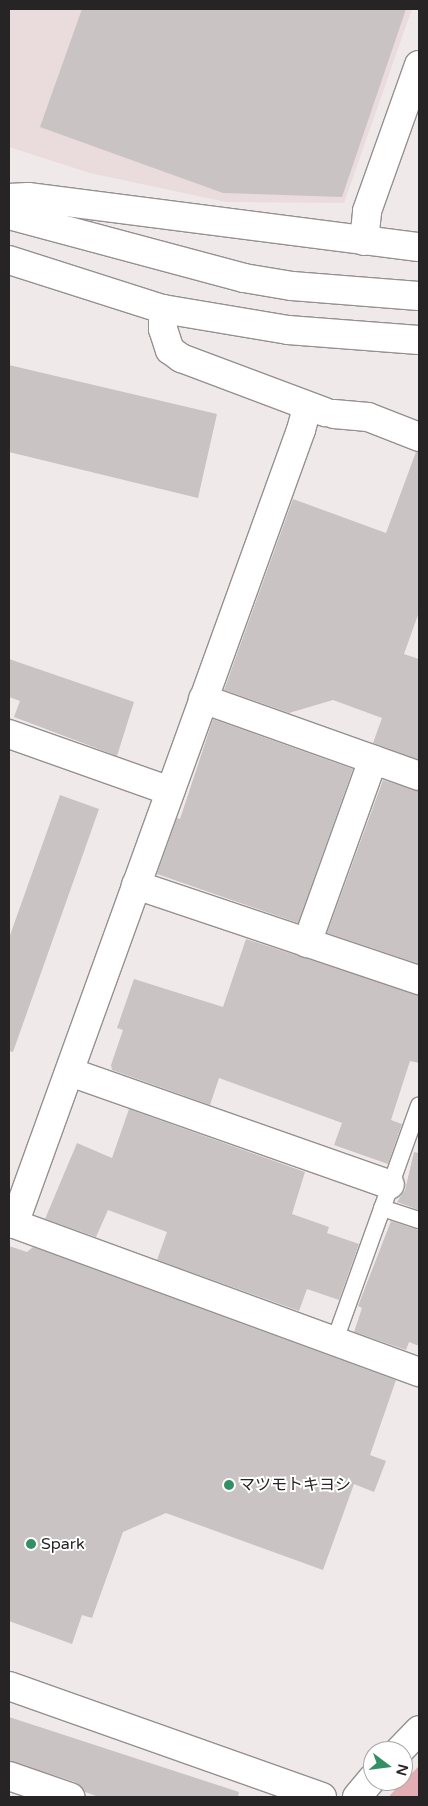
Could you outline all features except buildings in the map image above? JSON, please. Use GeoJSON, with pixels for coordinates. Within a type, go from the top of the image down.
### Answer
{"type":"FeatureCollection","features":[{"type":"Feature","properties":{"kind":"street"},"geometry":{"type":"LineString","coordinates":[[364,241],[367,211],[419,65]]}},
{"type":"Feature","properties":{"kind":"street"},"geometry":{"type":"LineString","coordinates":[[9,198],[28,197],[364,241],[419,246]]}},
{"type":"Feature","properties":{"kind":"street"},"geometry":{"type":"LineString","coordinates":[[9,215],[244,278],[292,286],[419,296]]}},
{"type":"Feature","properties":{"kind":"street"},"geometry":{"type":"LineString","coordinates":[[9,260],[163,309],[288,330],[419,340]]}},
{"type":"Feature","properties":{"kind":"street"},"geometry":{"type":"LineString","coordinates":[[163,309],[163,329],[170,350],[181,358],[307,407],[334,414],[368,417],[419,436]]}},
{"type":"Feature","properties":{"kind":"street"},"geometry":{"type":"LineString","coordinates":[[307,407],[302,430],[203,699],[70,1072],[12,1223],[419,1372]]}},
{"type":"Feature","properties":{"kind":"street"},"geometry":{"type":"LineString","coordinates":[[203,699],[419,776]]}},
{"type":"Feature","properties":{"kind":"street"},"geometry":{"type":"LineString","coordinates":[[9,734],[170,791]]}},
{"type":"Feature","properties":{"kind":"street"},"geometry":{"type":"LineString","coordinates":[[307,942],[374,760]]}},
{"type":"Feature","properties":{"kind":"street"},"geometry":{"type":"LineString","coordinates":[[136,885],[419,980]]}},
{"type":"Feature","properties":{"kind":"street"},"geometry":{"type":"LineString","coordinates":[[70,1072],[386,1196]]}},
{"type":"Feature","properties":{"kind":"street"},"geometry":{"type":"LineString","coordinates":[[9,1686],[322,1797]]}},
{"type":"Feature","properties":{"kind":"street"},"geometry":{"type":"LineString","coordinates":[[409,1741],[419,1730]]}},
{"type":"Feature","properties":{"kind":"street"},"geometry":{"type":"LineString","coordinates":[[9,1776],[70,1797]]}},
{"type":"Feature","properties":{"kind":"lane"},"geometry":{"type":"LineString","coordinates":[[335,1340],[419,1106]]}},
{"type":"Feature","properties":{"kind":"lane"},"geometry":{"type":"LineString","coordinates":[[386,1196],[419,1220]]}},
{"type":"Feature","properties":{"kind":"shaded area"},"geometry":{"type":"Polygon","coordinates":[[[9,9],[412,9],[344,203],[226,202],[90,173],[9,147],[9,9]]]}},
{"type":"Feature","properties":{"kind":"shaded area"},"geometry":{"type":"Polygon","coordinates":[[[419,1766],[419,1797],[389,1797],[394,1791],[413,1791],[413,1772],[419,1766]]]}},
{"type":"Feature","properties":{"kind":"place","name":"マツモトキヨシ"},"geometry":{"type":"Point","coordinates":[229,1485]}},
{"type":"Feature","properties":{"kind":"place","name":"Spark"},"geometry":{"type":"Point","coordinates":[31,1544]}}]}
